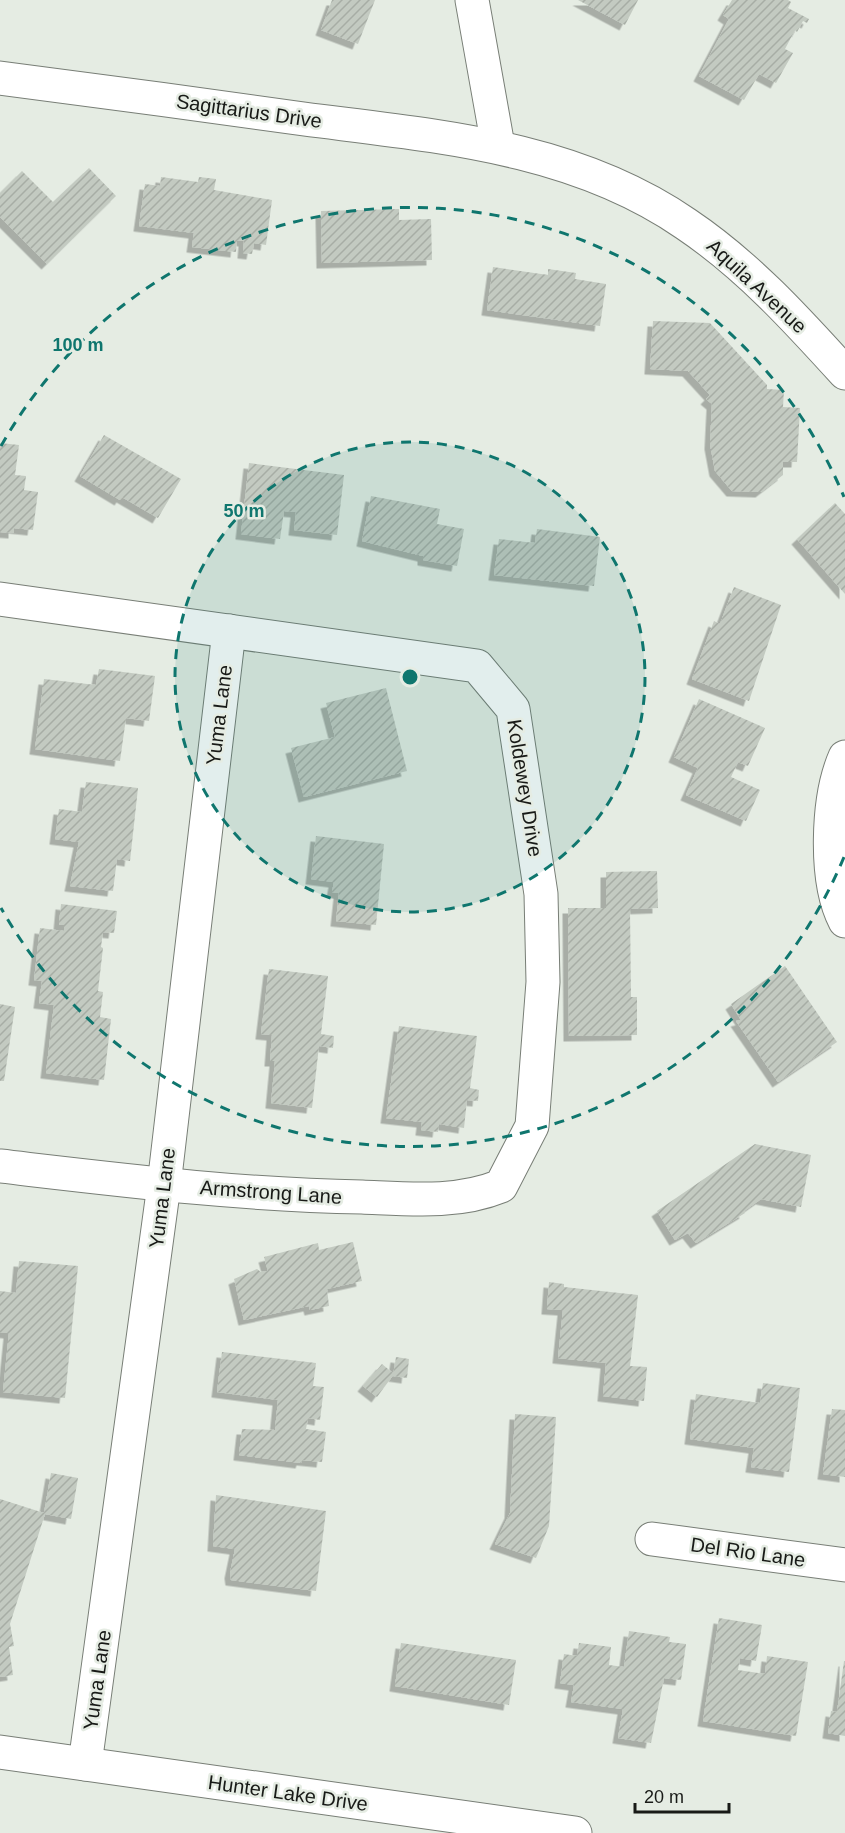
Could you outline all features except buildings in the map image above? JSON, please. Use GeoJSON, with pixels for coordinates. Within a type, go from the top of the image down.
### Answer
{"type":"FeatureCollection","features":[{"type":"Feature","properties":{"kind":"street"},"geometry":{"type":"LineString","coordinates":[[472,0],[498,146]]}},
{"type":"Feature","properties":{"kind":"street","name":"Sagittarius Drive"},"geometry":{"type":"LineString","coordinates":[[0,78],[498,146]]}},
{"type":"Feature","properties":{"kind":"street","name":"Aquila Avenue"},"geometry":{"type":"LineString","coordinates":[[498,146],[566,164],[626,189],[685,223],[732,258],[778,301],[845,373]]}},
{"type":"Feature","properties":{"kind":"street","name":"Koldewey Drive"},"geometry":{"type":"LineString","coordinates":[[0,599],[477,666],[513,709],[541,894],[543,982],[532,1126],[501,1186],[477,1196],[436,1199]]}},
{"type":"Feature","properties":{"kind":"street","name":"Yuma Lane"},"geometry":{"type":"LineString","coordinates":[[86,1764],[164,1185],[229,631]]}},
{"type":"Feature","properties":{"kind":"street"},"geometry":{"type":"LineString","coordinates":[[845,757],[836,777],[831,810],[834,884],[845,921]]}},
{"type":"Feature","properties":{"kind":"street","name":"Armstrong Lane"},"geometry":{"type":"LineString","coordinates":[[0,1166],[286,1196],[436,1199]]}},
{"type":"Feature","properties":{"kind":"street","name":"Del Rio Lane"},"geometry":{"type":"LineString","coordinates":[[652,1539],[845,1565]]}},
{"type":"Feature","properties":{"kind":"street","name":"Hunter Lake Drive"},"geometry":{"type":"LineString","coordinates":[[0,1752],[575,1833]]}}]}
